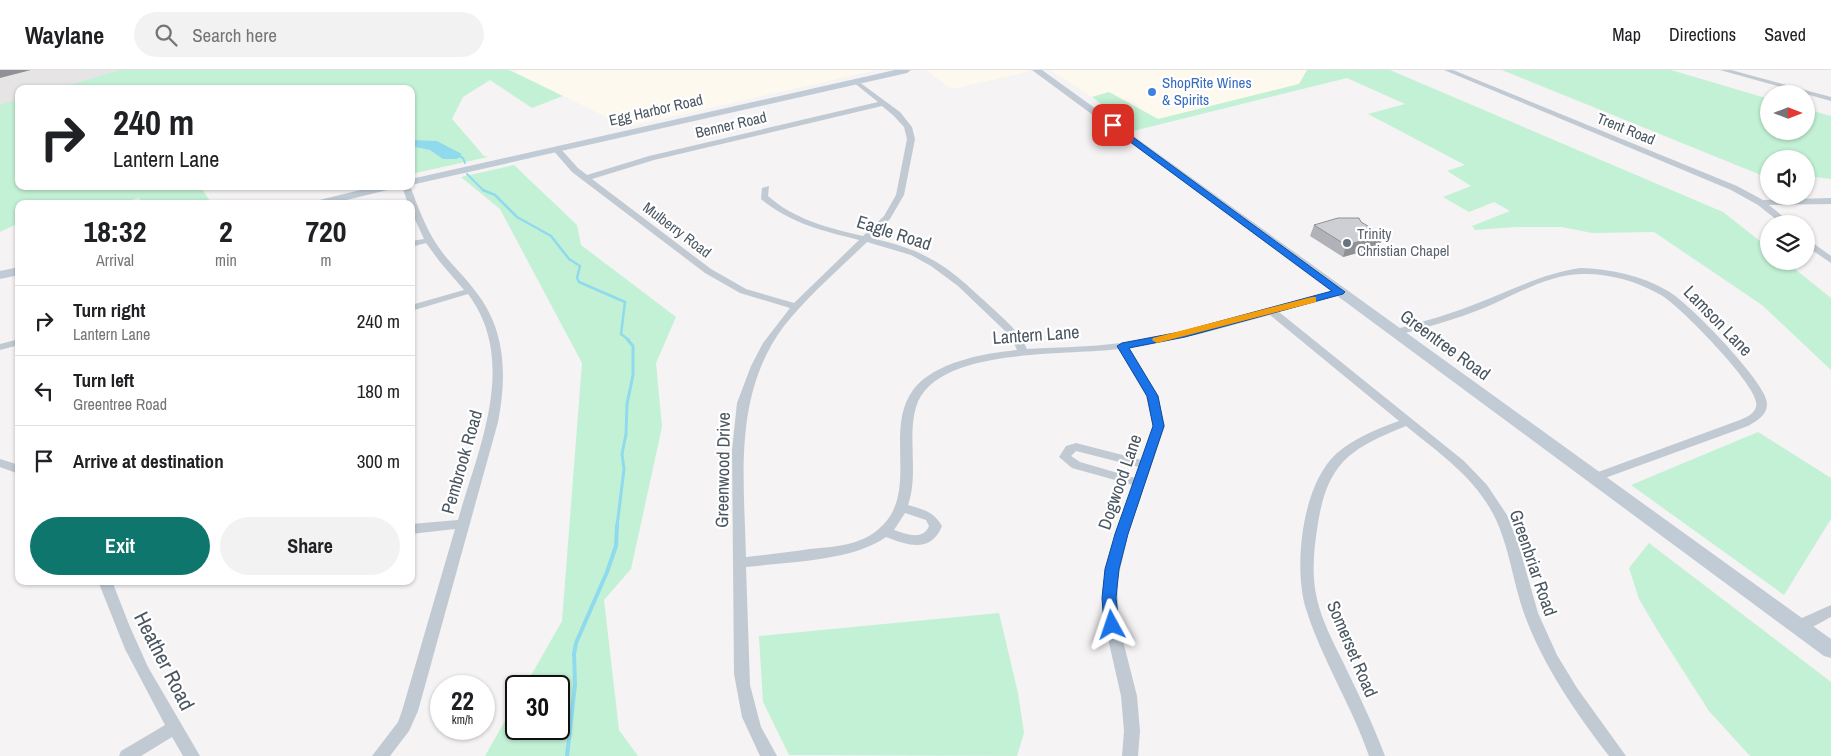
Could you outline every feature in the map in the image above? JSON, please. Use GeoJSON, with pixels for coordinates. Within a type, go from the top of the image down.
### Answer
{"type":"FeatureCollection","features":[{"type":"Feature","properties":{"kind":"street","name":"Egg Harbor Road"},"geometry":{"type":"LineString","coordinates":[[415,181],[907,70]]}},
{"type":"Feature","properties":{"kind":"street","name":"Greentree Road"},"geometry":{"type":"LineString","coordinates":[[1036,70],[1831,650]]}},
{"type":"Feature","properties":{"kind":"street","name":"Trent Road"},"geometry":{"type":"LineString","coordinates":[[1447,70],[1727,185],[1760,202]]}},
{"type":"Feature","properties":{"kind":"street"},"geometry":{"type":"LineString","coordinates":[[1723,70],[1831,99]]}},
{"type":"Feature","properties":{"kind":"street","name":"Greenwood Drive"},"geometry":{"type":"LineString","coordinates":[[769,756],[754,730],[742,688],[738,450],[743,403],[762,354],[781,324],[890,213],[900,195],[910,139],[906,124],[884,103],[856,82]]}},
{"type":"Feature","properties":{"kind":"street","name":"Benner Road"},"geometry":{"type":"LineString","coordinates":[[585,178],[652,158],[884,103]]}},
{"type":"Feature","properties":{"kind":"street","name":"Mulberry Road"},"geometry":{"type":"LineString","coordinates":[[556,149],[585,178],[716,277],[734,287],[796,307]]}},
{"type":"Feature","properties":{"kind":"street","name":"Eagle Road"},"geometry":{"type":"LineString","coordinates":[[766,188],[764,197],[790,215],[817,226],[911,252],[940,267],[960,283],[1012,332],[1021,344],[1023,351]]}},
{"type":"Feature","properties":{"kind":"street"},"geometry":{"type":"LineString","coordinates":[[332,200],[375,190]]}},
{"type":"Feature","properties":{"kind":"street"},"geometry":{"type":"LineString","coordinates":[[1815,201],[1831,201]]}},
{"type":"Feature","properties":{"kind":"street","name":"Trent Road"},"geometry":{"type":"LineString","coordinates":[[1765,205],[1777,215]]}},
{"type":"Feature","properties":{"kind":"street","name":"Pembrook Road"},"geometry":{"type":"LineString","coordinates":[[380,756],[404,726],[410,711],[496,408],[499,381],[498,355],[488,322],[478,300],[429,240],[415,207]]}},
{"type":"Feature","properties":{"kind":"street"},"geometry":{"type":"LineString","coordinates":[[415,243],[429,240]]}},
{"type":"Feature","properties":{"kind":"street"},"geometry":{"type":"LineString","coordinates":[[1815,248],[1831,260]]}},
{"type":"Feature","properties":{"kind":"street"},"geometry":{"type":"LineString","coordinates":[[0,275],[15,272]]}},
{"type":"Feature","properties":{"kind":"street","name":"Lamson Lane"},"geometry":{"type":"LineString","coordinates":[[1397,332],[1468,310],[1565,273],[1595,272],[1626,277],[1655,288],[1673,298],[1686,309],[1753,384],[1762,401],[1761,410],[1756,417],[1744,423],[1594,478]]}},
{"type":"Feature","properties":{"kind":"street"},"geometry":{"type":"LineString","coordinates":[[415,307],[470,291]]}},
{"type":"Feature","properties":{"kind":"street","name":"Lantern Lane"},"geometry":{"type":"LineString","coordinates":[[903,508],[907,419],[911,403],[919,389],[948,370],[976,358],[1023,351],[1075,350],[1122,346],[1181,335],[1340,292]]}},
{"type":"Feature","properties":{"kind":"street","name":"Greenbriar Road"},"geometry":{"type":"LineString","coordinates":[[1271,311],[1471,474],[1495,506],[1510,537],[1523,592],[1543,642],[1573,694],[1618,756]]}},
{"type":"Feature","properties":{"kind":"street"},"geometry":{"type":"LineString","coordinates":[[0,347],[15,343]]}},
{"type":"Feature","properties":{"kind":"street","name":"Dogwood Lane"},"geometry":{"type":"LineString","coordinates":[[1122,346],[1150,391],[1157,413],[1157,433],[1122,534],[1110,583],[1112,625],[1129,696],[1132,731],[1130,756]]}},
{"type":"Feature","properties":{"kind":"street","name":"Somerset Road"},"geometry":{"type":"LineString","coordinates":[[1377,756],[1313,611],[1307,576],[1308,553],[1316,496],[1324,477],[1331,467],[1339,458],[1363,440],[1407,422]]}},
{"type":"Feature","properties":{"kind":"street"},"geometry":{"type":"LineString","coordinates":[[1139,483],[1076,465],[1066,457],[1066,453],[1070,449],[1082,448],[1146,465]]}},
{"type":"Feature","properties":{"kind":"street"},"geometry":{"type":"LineString","coordinates":[[0,463],[15,469]]}},
{"type":"Feature","properties":{"kind":"street"},"geometry":{"type":"LineString","coordinates":[[740,563],[850,549],[867,544],[887,532],[898,519],[903,508],[930,516],[936,526],[934,531],[926,538],[912,541],[887,532]]}},
{"type":"Feature","properties":{"kind":"street"},"geometry":{"type":"LineString","coordinates":[[415,529],[462,524]]}},
{"type":"Feature","properties":{"kind":"street","name":"Heather Road"},"geometry":{"type":"LineString","coordinates":[[106,585],[132,652],[174,728],[192,756]]}},
{"type":"Feature","properties":{"kind":"street"},"geometry":{"type":"LineString","coordinates":[[1798,626],[1831,611]]}},
{"type":"Feature","properties":{"kind":"street"},"geometry":{"type":"LineString","coordinates":[[127,756],[174,728]]}},
{"type":"Feature","properties":{"kind":"shaded area"},"geometry":{"type":"Polygon","coordinates":[[[0,70],[494,70],[415,88],[415,85],[15,85],[15,188],[0,196],[0,70]]]}},
{"type":"Feature","properties":{"kind":"shaded area"},"geometry":{"type":"Polygon","coordinates":[[[519,70],[877,70],[626,127],[515,72],[519,70]]]}},
{"type":"Feature","properties":{"kind":"shaded area"},"geometry":{"type":"Polygon","coordinates":[[[926,70],[1025,70],[1028,72],[951,89],[926,70]]]}},
{"type":"Feature","properties":{"kind":"shaded area"},"geometry":{"type":"Polygon","coordinates":[[[1050,70],[1307,70],[1299,84],[1158,119],[1109,92],[1092,97],[1050,70]]]}},
{"type":"Feature","properties":{"kind":"green space"},"geometry":{"type":"Polygon","coordinates":[[[120,70],[509,70],[563,96],[532,108],[490,80],[463,97],[452,119],[484,156],[488,157],[415,173],[415,85],[69,85],[120,70]]]}},
{"type":"Feature","properties":{"kind":"green space"},"geometry":{"type":"Polygon","coordinates":[[[1307,70],[1390,70],[1723,212],[1760,241],[1760,270],[1796,270],[1831,298],[1831,370],[1762,305],[1654,232],[1592,233],[1562,227],[1515,227],[1475,230],[1472,226],[1510,211],[1494,202],[1469,212],[1443,197],[1471,186],[1447,171],[1465,165],[1368,114],[1405,104],[1347,78],[1133,131],[1123,120],[1092,97],[1109,92],[1158,119],[1299,84],[1307,70]]]}},
{"type":"Feature","properties":{"kind":"green space"},"geometry":{"type":"Polygon","coordinates":[[[1502,70],[1671,70],[1760,96],[1760,140],[1815,140],[1815,112],[1831,116],[1831,179],[1815,177],[1815,150],[1760,150],[1760,175],[1502,70]]]}},
{"type":"Feature","properties":{"kind":"green space"},"geometry":{"type":"Polygon","coordinates":[[[15,100],[15,190],[203,190],[209,200],[140,200],[139,198],[131,200],[15,200],[15,225],[0,232],[0,105],[15,100]]]}},
{"type":"Feature","properties":{"kind":"green space"},"geometry":{"type":"Polygon","coordinates":[[[514,165],[577,225],[581,245],[676,317],[656,363],[662,427],[631,569],[604,600],[619,730],[638,756],[485,756],[505,721],[505,740],[570,740],[570,675],[531,675],[562,621],[582,363],[500,209],[461,177],[514,165]]]}},
{"type":"Feature","properties":{"kind":"green space"},"geometry":{"type":"Polygon","coordinates":[[[1758,432],[1831,478],[1831,519],[1784,595],[1631,485],[1758,432]]]}},
{"type":"Feature","properties":{"kind":"green space"},"geometry":{"type":"Polygon","coordinates":[[[1649,543],[1831,682],[1831,756],[1750,756],[1709,711],[1639,599],[1629,568],[1649,543]]]}},
{"type":"Feature","properties":{"kind":"green space"},"geometry":{"type":"Polygon","coordinates":[[[999,613],[1018,693],[1024,733],[1017,756],[789,755],[763,702],[759,636],[999,613]]]}},
{"type":"Feature","properties":{"kind":"water"},"geometry":{"type":"Polygon","coordinates":[[[415,140],[437,141],[462,154],[457,159],[443,159],[430,150],[415,147],[415,140]]]}},
{"type":"Feature","properties":{"kind":"building"},"geometry":{"type":"Polygon","coordinates":[[[1338,218],[1359,218],[1361,222],[1383,235],[1346,245],[1314,225],[1338,218]]]}},
{"type":"Feature","properties":{"kind":"waterway"},"geometry":{"type":"LineString","coordinates":[[457,155],[463,158],[465,163]]}},
{"type":"Feature","properties":{"kind":"waterway"},"geometry":{"type":"LineString","coordinates":[[467,174],[483,190]]}},
{"type":"Feature","properties":{"kind":"waterway"},"geometry":{"type":"LineString","coordinates":[[483,190],[495,195],[517,217],[551,236],[569,259],[580,266],[577,278],[579,282],[625,302],[621,334],[629,340]]}},
{"type":"Feature","properties":{"kind":"waterway"},"geometry":{"type":"LineString","coordinates":[[617,526],[624,469],[622,454],[626,434],[627,404],[633,375],[633,346],[627,339]]}},
{"type":"Feature","properties":{"kind":"waterway"},"geometry":{"type":"LineString","coordinates":[[567,756],[575,685],[574,654],[576,643],[607,572],[616,546],[617,525]]}},
{"type":"Feature","properties":{"kind":"slow traffic"},"geometry":{"type":"LineString","coordinates":[[1157,340],[1312,300]]}},
{"type":"Feature","properties":{"kind":"place","name":"ShopRite Wines & Spirits"},"geometry":{"type":"Point","coordinates":[1152,92]}},
{"type":"Feature","properties":{"kind":"place","name":"Trinity Christian Chapel"},"geometry":{"type":"Point","coordinates":[1347,243]}},
{"type":"Feature","properties":{"kind":"route"},"geometry":{"type":"LineString","coordinates":[[1112,625],[1109,598],[1112,569],[1158,426],[1157,413],[1152,396],[1122,346],[1181,335],[1340,292],[1113,125]]}}]}
